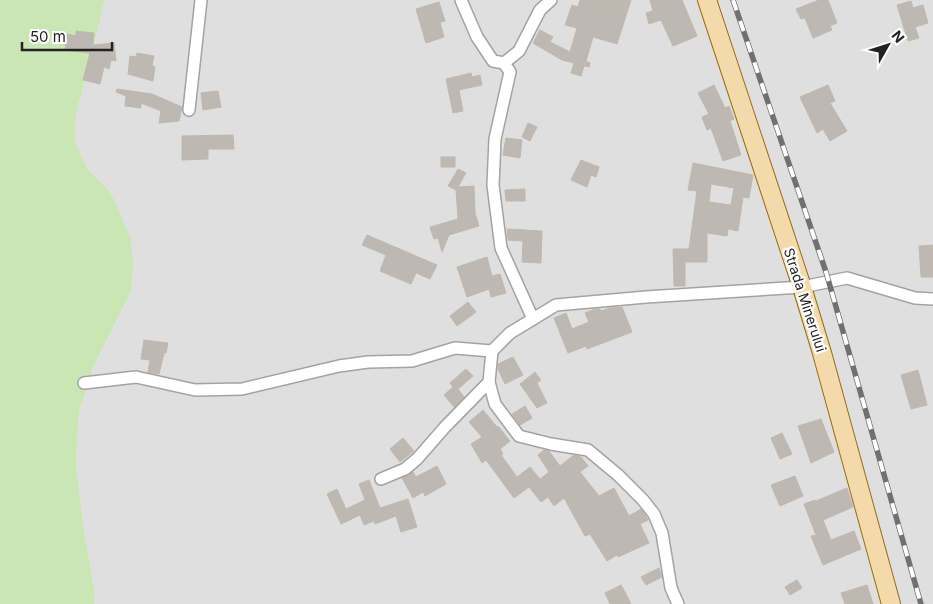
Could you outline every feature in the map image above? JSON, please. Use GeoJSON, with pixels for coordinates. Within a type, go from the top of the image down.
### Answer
{"type":"FeatureCollection","features":[{"type":"Feature","properties":{"kind":"main road","name":"Strada Minerului"},"geometry":{"type":"LineString","coordinates":[[707,0],[802,287],[844,428],[891,604]]}},
{"type":"Feature","properties":{"kind":"street"},"geometry":{"type":"LineString","coordinates":[[189,110],[201,0]]}},
{"type":"Feature","properties":{"kind":"street"},"geometry":{"type":"LineString","coordinates":[[461,0],[477,37],[493,61],[504,63],[510,72],[495,139],[493,185],[501,248],[533,319]]}},
{"type":"Feature","properties":{"kind":"street"},"geometry":{"type":"LineString","coordinates":[[504,63],[519,51],[540,10],[551,0]]}},
{"type":"Feature","properties":{"kind":"street"},"geometry":{"type":"LineString","coordinates":[[678,604],[671,588],[662,533],[654,514],[618,475],[588,450],[519,436],[495,404],[489,382],[492,351],[510,333],[556,305],[802,287],[847,278],[915,298],[933,300]]}},
{"type":"Feature","properties":{"kind":"street"},"geometry":{"type":"LineString","coordinates":[[84,383],[136,377],[195,390],[242,390],[339,366],[368,362],[412,361],[455,348],[492,351]]}},
{"type":"Feature","properties":{"kind":"street"},"geometry":{"type":"LineString","coordinates":[[381,479],[405,469],[417,459],[489,382]]}},
{"type":"Feature","properties":{"kind":"shaded area"},"geometry":{"type":"Polygon","coordinates":[[[105,0],[933,0],[933,604],[94,604],[95,593],[83,523],[76,463],[79,412],[93,368],[131,292],[110,192],[87,168],[75,142],[75,120],[105,0]]]}},
{"type":"Feature","properties":{"kind":"green space"},"geometry":{"type":"Polygon","coordinates":[[[0,0],[105,0],[75,120],[75,142],[87,168],[110,192],[131,240],[133,263],[131,292],[93,368],[79,412],[76,463],[83,523],[95,593],[94,604],[0,604],[0,0]]]}},
{"type":"Feature","properties":{"kind":"building"},"geometry":{"type":"Polygon","coordinates":[[[580,0],[631,0],[617,44],[593,37],[586,61],[590,63],[589,67],[584,66],[581,76],[571,73],[574,63],[562,60],[533,43],[540,30],[553,37],[550,42],[570,52],[577,28],[565,25],[572,5],[578,7],[580,0]]]}},
{"type":"Feature","properties":{"kind":"building"},"geometry":{"type":"Polygon","coordinates":[[[650,0],[682,0],[697,36],[673,46],[661,20],[649,24],[646,13],[653,11],[650,0]]]}},
{"type":"Feature","properties":{"kind":"building"},"geometry":{"type":"Polygon","coordinates":[[[819,0],[828,0],[837,23],[830,26],[832,30],[813,38],[805,18],[801,19],[796,9],[819,0]]]}},
{"type":"Feature","properties":{"kind":"building"},"geometry":{"type":"Polygon","coordinates":[[[911,1],[913,8],[923,5],[928,23],[915,27],[919,38],[908,41],[897,5],[911,1]]]}},
{"type":"Feature","properties":{"kind":"building"},"geometry":{"type":"Polygon","coordinates":[[[439,2],[445,21],[440,22],[444,37],[426,43],[416,9],[439,2]]]}},
{"type":"Feature","properties":{"kind":"building"},"geometry":{"type":"Polygon","coordinates":[[[76,31],[94,33],[93,45],[114,43],[116,61],[111,60],[109,69],[104,67],[100,84],[83,80],[90,53],[65,50],[67,34],[76,36],[76,31]]]}},
{"type":"Feature","properties":{"kind":"building"},"geometry":{"type":"Polygon","coordinates":[[[137,53],[154,56],[152,66],[155,67],[153,81],[128,74],[130,56],[136,57],[137,53]]]}},
{"type":"Feature","properties":{"kind":"building"},"geometry":{"type":"Polygon","coordinates":[[[471,73],[472,77],[480,75],[482,85],[459,90],[463,111],[453,113],[446,79],[471,73]]]}},
{"type":"Feature","properties":{"kind":"building"},"geometry":{"type":"Polygon","coordinates":[[[714,85],[725,108],[729,106],[734,119],[730,121],[741,155],[723,161],[711,128],[707,130],[702,117],[709,114],[698,93],[714,85]]]}},
{"type":"Feature","properties":{"kind":"building"},"geometry":{"type":"Polygon","coordinates":[[[828,85],[835,101],[830,103],[847,131],[830,141],[823,129],[817,133],[800,97],[828,85]]]}},
{"type":"Feature","properties":{"kind":"building"},"geometry":{"type":"Polygon","coordinates":[[[117,89],[152,94],[182,107],[179,121],[159,123],[161,111],[141,103],[141,108],[125,106],[126,96],[116,92],[117,89]]]}},
{"type":"Feature","properties":{"kind":"building"},"geometry":{"type":"Polygon","coordinates":[[[218,91],[221,107],[203,110],[201,93],[218,91]]]}},
{"type":"Feature","properties":{"kind":"building"},"geometry":{"type":"Polygon","coordinates":[[[528,123],[537,127],[530,141],[522,137],[528,123]]]}},
{"type":"Feature","properties":{"kind":"building"},"geometry":{"type":"Polygon","coordinates":[[[233,135],[234,149],[208,149],[208,159],[182,160],[182,136],[233,135]]]}},
{"type":"Feature","properties":{"kind":"building"},"geometry":{"type":"Polygon","coordinates":[[[506,138],[522,140],[520,158],[503,155],[506,138]]]}},
{"type":"Feature","properties":{"kind":"building"},"geometry":{"type":"Polygon","coordinates":[[[441,157],[455,157],[455,167],[441,167],[441,157]]]}},
{"type":"Feature","properties":{"kind":"building"},"geometry":{"type":"Polygon","coordinates":[[[581,160],[599,167],[596,177],[591,175],[587,187],[571,180],[581,160]]]}},
{"type":"Feature","properties":{"kind":"building"},"geometry":{"type":"Polygon","coordinates":[[[693,163],[753,175],[749,198],[743,197],[738,231],[728,229],[727,236],[707,233],[707,262],[685,262],[685,286],[674,286],[673,249],[689,249],[697,191],[688,190],[693,163]],[[711,184],[709,202],[731,205],[734,188],[711,184]]]}},
{"type":"Feature","properties":{"kind":"building"},"geometry":{"type":"Polygon","coordinates":[[[458,169],[466,173],[458,187],[474,186],[475,213],[479,226],[449,235],[442,252],[438,238],[434,239],[430,227],[458,219],[456,190],[448,186],[458,169]]]}},
{"type":"Feature","properties":{"kind":"building"},"geometry":{"type":"Polygon","coordinates":[[[525,189],[525,201],[506,201],[505,190],[525,189]]]}},
{"type":"Feature","properties":{"kind":"building"},"geometry":{"type":"Polygon","coordinates":[[[507,229],[542,231],[541,263],[522,262],[523,241],[508,240],[507,229]]]}},
{"type":"Feature","properties":{"kind":"building"},"geometry":{"type":"Polygon","coordinates":[[[367,235],[437,265],[430,279],[416,273],[411,284],[380,271],[386,255],[362,245],[367,235]]]}},
{"type":"Feature","properties":{"kind":"building"},"geometry":{"type":"Polygon","coordinates":[[[933,245],[933,277],[921,277],[919,246],[933,245]]]}},
{"type":"Feature","properties":{"kind":"building"},"geometry":{"type":"Polygon","coordinates":[[[487,257],[492,276],[500,274],[506,293],[491,297],[489,289],[467,297],[457,267],[487,257]]]}},
{"type":"Feature","properties":{"kind":"building"},"geometry":{"type":"Polygon","coordinates":[[[468,302],[476,312],[457,326],[450,316],[468,302]]]}},
{"type":"Feature","properties":{"kind":"building"},"geometry":{"type":"Polygon","coordinates":[[[622,307],[632,332],[587,349],[586,346],[568,353],[554,318],[566,313],[572,329],[589,322],[585,313],[595,309],[600,309],[601,311],[622,307]]]}},
{"type":"Feature","properties":{"kind":"building"},"geometry":{"type":"Polygon","coordinates":[[[144,340],[168,343],[159,374],[148,372],[150,360],[141,359],[144,340]]]}},
{"type":"Feature","properties":{"kind":"building"},"geometry":{"type":"Polygon","coordinates":[[[513,357],[523,375],[505,384],[498,369],[498,364],[513,357]]]}},
{"type":"Feature","properties":{"kind":"building"},"geometry":{"type":"Polygon","coordinates":[[[466,369],[473,376],[458,389],[464,397],[454,407],[444,395],[453,387],[450,383],[466,369]]]}},
{"type":"Feature","properties":{"kind":"building"},"geometry":{"type":"Polygon","coordinates":[[[918,370],[927,405],[911,409],[901,375],[918,370]]]}},
{"type":"Feature","properties":{"kind":"building"},"geometry":{"type":"Polygon","coordinates":[[[535,372],[541,380],[537,383],[547,403],[537,408],[520,384],[535,372]]]}},
{"type":"Feature","properties":{"kind":"building"},"geometry":{"type":"Polygon","coordinates":[[[525,406],[532,418],[520,425],[512,414],[525,406]]]}},
{"type":"Feature","properties":{"kind":"building"},"geometry":{"type":"Polygon","coordinates":[[[483,410],[510,441],[500,449],[503,454],[501,455],[517,477],[530,467],[540,479],[549,472],[538,455],[544,450],[549,451],[560,466],[574,455],[581,457],[588,466],[580,472],[599,496],[614,488],[629,516],[641,509],[648,520],[640,524],[649,543],[618,557],[617,555],[607,561],[590,534],[585,536],[564,498],[554,506],[548,497],[541,502],[529,487],[514,498],[486,460],[482,463],[471,444],[482,437],[469,422],[483,410]]]}},
{"type":"Feature","properties":{"kind":"building"},"geometry":{"type":"Polygon","coordinates":[[[821,419],[834,452],[811,463],[798,426],[821,419]]]}},
{"type":"Feature","properties":{"kind":"building"},"geometry":{"type":"Polygon","coordinates":[[[782,433],[792,454],[780,459],[771,438],[782,433]]]}},
{"type":"Feature","properties":{"kind":"building"},"geometry":{"type":"Polygon","coordinates":[[[403,438],[414,451],[400,462],[390,449],[403,438]]]}},
{"type":"Feature","properties":{"kind":"building"},"geometry":{"type":"Polygon","coordinates":[[[437,466],[446,484],[425,496],[423,492],[413,498],[402,478],[413,472],[416,477],[437,466]]]}},
{"type":"Feature","properties":{"kind":"building"},"geometry":{"type":"Polygon","coordinates":[[[795,476],[803,496],[780,506],[771,485],[795,476]]]}},
{"type":"Feature","properties":{"kind":"building"},"geometry":{"type":"Polygon","coordinates":[[[369,480],[380,508],[408,499],[417,527],[401,532],[396,516],[375,524],[374,521],[364,525],[360,515],[341,524],[327,494],[337,489],[346,509],[365,500],[359,484],[369,480]]]}},
{"type":"Feature","properties":{"kind":"building"},"geometry":{"type":"Polygon","coordinates":[[[847,488],[853,507],[823,520],[831,540],[854,531],[861,549],[823,565],[811,536],[816,535],[804,504],[847,488]]]}},
{"type":"Feature","properties":{"kind":"building"},"geometry":{"type":"Polygon","coordinates":[[[659,568],[662,577],[646,585],[641,577],[659,568]]]}},
{"type":"Feature","properties":{"kind":"building"},"geometry":{"type":"Polygon","coordinates":[[[797,580],[802,588],[790,595],[785,587],[797,580]]]}},
{"type":"Feature","properties":{"kind":"building"},"geometry":{"type":"Polygon","coordinates":[[[621,585],[631,604],[610,604],[605,593],[621,585]]]}},
{"type":"Feature","properties":{"kind":"building"},"geometry":{"type":"Polygon","coordinates":[[[867,585],[873,604],[845,604],[841,593],[867,585]]]}},
{"type":"Feature","properties":{"kind":"railway"},"geometry":{"type":"LineString","coordinates":[[733,0],[826,272],[921,604]]}}]}
